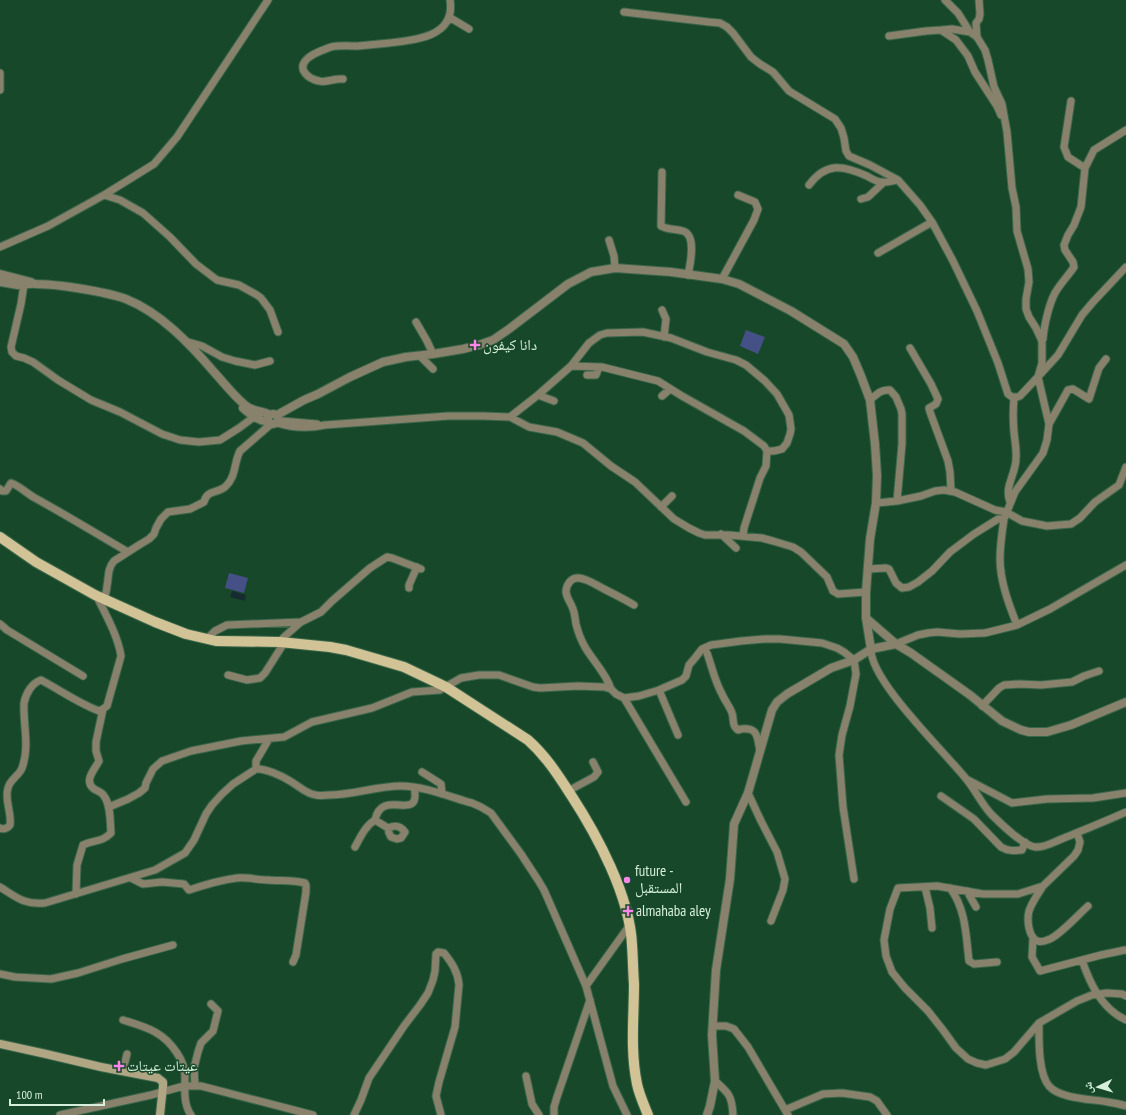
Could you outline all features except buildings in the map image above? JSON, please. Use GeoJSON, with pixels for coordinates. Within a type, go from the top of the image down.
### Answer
{"type":"FeatureCollection","features":[{"type":"Feature","properties":{"kind":"main road"},"geometry":{"type":"LineString","coordinates":[[0,537],[36,562],[100,597],[155,622],[186,634],[216,641],[282,642],[330,647],[346,650],[404,667],[446,687],[528,740],[551,764],[568,791],[597,840],[621,894],[630,926],[632,942],[634,984],[633,1056],[637,1085],[648,1115]]}},
{"type":"Feature","properties":{"kind":"main road"},"geometry":{"type":"LineString","coordinates":[[0,1044],[158,1078],[163,1082],[160,1115]]}},
{"type":"Feature","properties":{"kind":"street"},"geometry":{"type":"LineString","coordinates":[[0,247],[48,226],[104,195],[154,164],[177,137],[268,0]]}},
{"type":"Feature","properties":{"kind":"street"},"geometry":{"type":"LineString","coordinates":[[343,80],[339,79],[330,82],[320,82],[313,80],[304,73],[304,64],[312,55],[332,47],[360,46],[410,40],[435,33],[447,22],[451,7],[450,0]]}},
{"type":"Feature","properties":{"kind":"street"},"geometry":{"type":"LineString","coordinates":[[945,0],[958,13],[970,32],[977,37]]}},
{"type":"Feature","properties":{"kind":"street"},"geometry":{"type":"LineString","coordinates":[[979,0],[980,14],[976,23],[977,37],[987,55],[994,88],[1002,104],[1012,188],[1016,207],[1017,231],[1028,269],[1029,282],[1026,309],[1042,341]]}},
{"type":"Feature","properties":{"kind":"street"},"geometry":{"type":"LineString","coordinates":[[624,12],[720,23],[727,26],[751,57],[773,72],[789,91],[835,120],[841,128],[846,151],[849,156],[898,180],[920,205],[932,222],[953,261],[977,311],[1010,396],[1014,398],[1020,396],[1058,355],[1082,315],[1126,267]]}},
{"type":"Feature","properties":{"kind":"street"},"geometry":{"type":"LineString","coordinates":[[449,17],[469,29]]}},
{"type":"Feature","properties":{"kind":"street"},"geometry":{"type":"LineString","coordinates":[[889,36],[952,29],[970,32]]}},
{"type":"Feature","properties":{"kind":"street"},"geometry":{"type":"LineString","coordinates":[[941,30],[956,40],[968,56],[975,72],[997,106],[1005,124]]}},
{"type":"Feature","properties":{"kind":"street"},"geometry":{"type":"LineString","coordinates":[[0,73],[0,90]]}},
{"type":"Feature","properties":{"kind":"street"},"geometry":{"type":"LineString","coordinates":[[1071,101],[1064,147],[1068,157],[1085,168]]}},
{"type":"Feature","properties":{"kind":"street"},"geometry":{"type":"LineString","coordinates":[[1017,625],[1011,611],[1001,574],[1000,545],[1005,515],[1010,502],[1015,492],[1043,453],[1047,440],[1049,424],[1038,377],[1042,362],[1043,328],[1054,295],[1063,280],[1074,267],[1064,245],[1081,207],[1085,168],[1094,150],[1126,130]]}},
{"type":"Feature","properties":{"kind":"street"},"geometry":{"type":"LineString","coordinates":[[809,185],[818,174],[823,171],[836,168],[853,171],[883,183],[898,180]]}},
{"type":"Feature","properties":{"kind":"street"},"geometry":{"type":"LineString","coordinates":[[662,172],[661,226],[666,229],[684,231],[690,238],[692,254],[688,275]]}},
{"type":"Feature","properties":{"kind":"street"},"geometry":{"type":"LineString","coordinates":[[861,199],[868,197],[883,183]]}},
{"type":"Feature","properties":{"kind":"street"},"geometry":{"type":"LineString","coordinates":[[104,195],[120,200],[143,213],[170,237],[196,264],[217,280],[239,285],[257,295],[267,306],[278,332]]}},
{"type":"Feature","properties":{"kind":"street"},"geometry":{"type":"LineString","coordinates":[[722,279],[754,220],[758,209],[755,202],[738,195]]}},
{"type":"Feature","properties":{"kind":"street"},"geometry":{"type":"LineString","coordinates":[[878,253],[932,222]]}},
{"type":"Feature","properties":{"kind":"street"},"geometry":{"type":"LineString","coordinates":[[609,240],[614,256],[615,268]]}},
{"type":"Feature","properties":{"kind":"street"},"geometry":{"type":"LineString","coordinates":[[76,894],[77,865],[83,845],[102,840],[111,833],[109,807],[105,796],[92,788],[89,779],[99,761],[96,751],[96,742],[103,709],[107,706],[121,656],[120,649],[100,597],[107,589],[109,569],[114,561],[150,539],[158,524],[168,512],[190,509],[204,502],[205,497],[208,494],[226,486],[232,479],[240,451],[274,420],[305,404],[318,394],[383,362],[479,345],[493,340],[568,284],[591,272],[615,268],[671,272],[731,280],[791,311],[844,344],[857,364],[870,400],[875,444],[877,481],[876,503],[870,539],[866,592],[866,618],[872,660],[876,670],[894,696],[967,780],[990,813],[1008,830],[1025,842],[1035,847],[1043,846],[1126,812]]}},
{"type":"Feature","properties":{"kind":"street"},"geometry":{"type":"LineString","coordinates":[[0,274],[35,284]]}},
{"type":"Feature","properties":{"kind":"street"},"geometry":{"type":"LineString","coordinates":[[0,282],[11,284],[59,286],[99,292],[125,299],[136,304],[161,319],[185,341],[224,384],[249,408],[254,411],[267,413],[274,420]]}},
{"type":"Feature","properties":{"kind":"street"},"geometry":{"type":"LineString","coordinates":[[24,284],[11,347],[12,352],[16,356],[33,362],[87,398],[162,434],[184,441],[198,442],[220,440],[254,417]]}},
{"type":"Feature","properties":{"kind":"street"},"geometry":{"type":"LineString","coordinates":[[662,310],[666,319],[664,337]]}},
{"type":"Feature","properties":{"kind":"street"},"geometry":{"type":"LineString","coordinates":[[416,322],[433,354]]}},
{"type":"Feature","properties":{"kind":"street"},"geometry":{"type":"LineString","coordinates":[[510,417],[571,366],[600,335],[607,333],[643,332],[671,338],[707,352],[736,360],[746,365],[765,381],[777,394],[790,415],[791,423],[787,443],[782,449],[767,451]]}},
{"type":"Feature","properties":{"kind":"street"},"geometry":{"type":"LineString","coordinates":[[185,341],[202,346],[222,357],[235,361],[255,365],[270,361]]}},
{"type":"Feature","properties":{"kind":"street"},"geometry":{"type":"LineString","coordinates":[[910,348],[938,399],[936,404],[930,408],[930,412],[948,461],[951,491]]}},
{"type":"Feature","properties":{"kind":"street"},"geometry":{"type":"LineString","coordinates":[[420,356],[433,369]]}},
{"type":"Feature","properties":{"kind":"street"},"geometry":{"type":"LineString","coordinates":[[1049,424],[1068,390],[1073,390],[1089,399],[1099,368],[1106,359]]}},
{"type":"Feature","properties":{"kind":"street"},"geometry":{"type":"LineString","coordinates":[[571,366],[599,367],[658,381],[744,431],[761,443],[767,451],[766,466],[760,478],[744,528],[743,536]]}},
{"type":"Feature","properties":{"kind":"street"},"geometry":{"type":"LineString","coordinates":[[587,375],[596,375],[599,367]]}},
{"type":"Feature","properties":{"kind":"street"},"geometry":{"type":"LineString","coordinates":[[224,384],[229,393],[242,408],[254,417],[263,421],[274,420],[298,428],[448,416],[510,417],[529,427],[557,432],[583,443],[611,466],[635,482],[674,519],[694,531],[704,534],[721,534],[774,540],[797,549],[827,577],[833,590],[838,594],[866,592]]}},
{"type":"Feature","properties":{"kind":"street"},"geometry":{"type":"LineString","coordinates":[[662,396],[670,389]]}},
{"type":"Feature","properties":{"kind":"street"},"geometry":{"type":"LineString","coordinates":[[870,400],[881,391],[890,390],[896,397],[901,409],[902,438],[898,501]]}},
{"type":"Feature","properties":{"kind":"street"},"geometry":{"type":"LineString","coordinates":[[538,395],[554,401]]}},
{"type":"Feature","properties":{"kind":"street"},"geometry":{"type":"LineString","coordinates":[[1010,502],[1008,488],[1016,458],[1014,398]]}},
{"type":"Feature","properties":{"kind":"street"},"geometry":{"type":"LineString","coordinates":[[876,503],[918,497],[940,490],[951,491],[1022,522],[1048,526],[1071,524],[1080,518],[1095,502],[1119,485],[1126,467]]}},
{"type":"Feature","properties":{"kind":"street"},"geometry":{"type":"LineString","coordinates":[[0,490],[6,491],[11,483],[16,485],[31,496],[128,552]]}},
{"type":"Feature","properties":{"kind":"street"},"geometry":{"type":"LineString","coordinates":[[662,507],[672,496]]}},
{"type":"Feature","properties":{"kind":"street"},"geometry":{"type":"LineString","coordinates":[[868,569],[889,569],[896,583],[902,588],[909,587],[932,571],[950,552],[974,534],[1005,515]]}},
{"type":"Feature","properties":{"kind":"street"},"geometry":{"type":"LineString","coordinates":[[721,534],[736,548]]}},
{"type":"Feature","properties":{"kind":"street"},"geometry":{"type":"LineString","coordinates":[[228,675],[247,680],[260,678],[265,673],[284,637],[301,622],[321,612],[370,568],[387,557],[419,568],[408,585],[408,588]]}},
{"type":"Feature","properties":{"kind":"street"},"geometry":{"type":"LineString","coordinates":[[707,1115],[712,1100],[715,1081],[713,1026],[716,970],[730,879],[734,824],[748,793],[772,710],[777,702],[787,694],[831,668],[854,660],[871,649],[896,644],[918,635],[928,633],[985,633],[1017,625],[1050,610],[1126,565]]}},
{"type":"Feature","properties":{"kind":"street"},"geometry":{"type":"LineString","coordinates":[[634,605],[597,584],[584,579],[578,578],[570,581],[566,591],[568,600],[574,609],[576,625],[580,637],[590,655],[608,681],[611,689],[616,694],[624,698],[686,802]]}},
{"type":"Feature","properties":{"kind":"street"},"geometry":{"type":"LineString","coordinates":[[866,618],[896,644],[970,695],[1002,721],[1021,730],[1029,732],[1047,732],[1071,725],[1126,702]]}},
{"type":"Feature","properties":{"kind":"street"},"geometry":{"type":"LineString","coordinates":[[207,639],[215,631],[227,625],[301,622]]}},
{"type":"Feature","properties":{"kind":"street"},"geometry":{"type":"LineString","coordinates":[[0,624],[7,630],[83,676]]}},
{"type":"Feature","properties":{"kind":"street"},"geometry":{"type":"LineString","coordinates":[[624,698],[639,696],[659,690],[682,680],[686,676],[689,665],[702,649],[710,645],[765,639],[814,642],[837,648],[844,652],[854,660],[856,674],[839,755],[843,807],[854,879]]}},
{"type":"Feature","properties":{"kind":"street"},"geometry":{"type":"LineString","coordinates":[[707,653],[721,694],[732,713],[734,726],[738,730],[748,729],[757,734],[760,751]]}},
{"type":"Feature","properties":{"kind":"street"},"geometry":{"type":"LineString","coordinates":[[982,706],[999,688],[1004,686],[1072,682],[1099,671]]}},
{"type":"Feature","properties":{"kind":"street"},"geometry":{"type":"LineString","coordinates":[[109,807],[128,799],[145,788],[153,769],[162,761],[191,751],[241,741],[284,737],[312,722],[376,707],[391,699],[412,692],[440,690],[461,678],[479,675],[493,675],[506,677],[533,687],[540,688],[589,685],[611,689]]}},
{"type":"Feature","properties":{"kind":"street"},"geometry":{"type":"LineString","coordinates":[[0,828],[6,828],[10,825],[7,801],[8,789],[12,780],[20,772],[24,762],[26,745],[24,703],[25,698],[36,682],[41,680],[83,704],[99,710],[103,709]]}},
{"type":"Feature","properties":{"kind":"street"},"geometry":{"type":"LineString","coordinates":[[659,690],[678,735]]}},
{"type":"Feature","properties":{"kind":"street"},"geometry":{"type":"LineString","coordinates":[[256,769],[256,761],[269,739]]}},
{"type":"Feature","properties":{"kind":"street"},"geometry":{"type":"LineString","coordinates":[[568,791],[594,777],[598,772],[593,762]]}},
{"type":"Feature","properties":{"kind":"street"},"geometry":{"type":"LineString","coordinates":[[0,887],[19,899],[28,903],[36,904],[51,902],[155,870],[185,853],[194,840],[206,814],[212,805],[233,784],[256,769],[282,777],[309,793],[317,795],[348,794],[383,787],[402,786],[414,787],[472,803],[491,813],[538,880],[586,986],[612,1081],[627,1115]]}},
{"type":"Feature","properties":{"kind":"street"},"geometry":{"type":"LineString","coordinates":[[422,772],[441,784],[442,794]]}},
{"type":"Feature","properties":{"kind":"street"},"geometry":{"type":"LineString","coordinates":[[967,780],[1012,803],[1047,799],[1093,798],[1126,793]]}},
{"type":"Feature","properties":{"kind":"street"},"geometry":{"type":"LineString","coordinates":[[355,847],[362,834],[375,820],[376,813],[383,806],[408,805],[415,800],[416,795],[414,787]]}},
{"type":"Feature","properties":{"kind":"street"},"geometry":{"type":"LineString","coordinates":[[748,793],[777,852],[785,879],[784,890],[771,921]]}},
{"type":"Feature","properties":{"kind":"street"},"geometry":{"type":"LineString","coordinates":[[941,796],[974,819],[1005,850],[1022,850],[1025,842]]}},
{"type":"Feature","properties":{"kind":"street"},"geometry":{"type":"LineString","coordinates":[[375,820],[388,828]]}},
{"type":"Feature","properties":{"kind":"street"},"geometry":{"type":"LineString","coordinates":[[1077,833],[1080,842],[1078,850],[1074,856],[1042,886],[1029,911],[1028,924],[1030,933],[1038,942],[1052,938],[1088,906]]}},
{"type":"Feature","properties":{"kind":"street"},"geometry":{"type":"LineString","coordinates":[[131,878],[143,884],[162,882],[184,884],[189,890],[237,878],[290,880],[305,883],[306,892],[296,955],[293,962]]}},
{"type":"Feature","properties":{"kind":"street"},"geometry":{"type":"LineString","coordinates":[[1042,886],[1018,894],[984,894],[936,886],[898,888],[890,910],[884,940],[886,956],[892,972],[905,988],[928,1011],[956,1048],[968,1059],[986,1065],[1005,1059],[1014,1052],[1039,1023],[1077,1000],[1092,995],[1107,993],[1122,994],[1126,996]]}},
{"type":"Feature","properties":{"kind":"street"},"geometry":{"type":"LineString","coordinates":[[925,887],[930,908],[932,928]]}},
{"type":"Feature","properties":{"kind":"street"},"geometry":{"type":"LineString","coordinates":[[950,888],[955,895],[964,919],[969,961],[974,964],[997,962]]}},
{"type":"Feature","properties":{"kind":"street"},"geometry":{"type":"LineString","coordinates":[[967,891],[976,907]]}},
{"type":"Feature","properties":{"kind":"street"},"geometry":{"type":"LineString","coordinates":[[586,986],[630,926]]}},
{"type":"Feature","properties":{"kind":"street"},"geometry":{"type":"LineString","coordinates":[[1033,938],[1032,957],[1040,971],[1125,950]]}},
{"type":"Feature","properties":{"kind":"street"},"geometry":{"type":"LineString","coordinates":[[0,974],[15,977],[42,979],[55,978],[78,973],[173,945]]}},
{"type":"Feature","properties":{"kind":"street"},"geometry":{"type":"LineString","coordinates":[[354,1115],[369,1078],[428,993],[435,971],[436,954],[441,952],[444,953],[454,966],[459,986],[455,1027],[436,1096],[441,1115]]}},
{"type":"Feature","properties":{"kind":"street"},"geometry":{"type":"LineString","coordinates":[[1082,960],[1094,990],[1108,1008],[1119,1017],[1126,1020]]}},
{"type":"Feature","properties":{"kind":"street"},"geometry":{"type":"LineString","coordinates":[[554,1115],[557,1096],[590,1000]]}},
{"type":"Feature","properties":{"kind":"street"},"geometry":{"type":"LineString","coordinates":[[195,1086],[194,1068],[198,1052],[201,1043],[213,1031],[218,1011],[211,1004]]}},
{"type":"Feature","properties":{"kind":"street"},"geometry":{"type":"LineString","coordinates":[[123,1020],[160,1034],[173,1046],[183,1064],[185,1074],[184,1092],[187,1106],[191,1115]]}},
{"type":"Feature","properties":{"kind":"street"},"geometry":{"type":"LineString","coordinates":[[1039,1023],[1041,1064],[1049,1086],[1054,1090],[1068,1096],[1126,1106]]}},
{"type":"Feature","properties":{"kind":"street"},"geometry":{"type":"LineString","coordinates":[[713,1026],[726,1026],[734,1029],[748,1047],[786,1113],[823,1094],[842,1093],[870,1097],[877,1101],[887,1115]]}},
{"type":"Feature","properties":{"kind":"street"},"geometry":{"type":"LineString","coordinates":[[121,1071],[127,1054]]}},
{"type":"Feature","properties":{"kind":"street"},"geometry":{"type":"LineString","coordinates":[[526,1076],[532,1104],[539,1115]]}},
{"type":"Feature","properties":{"kind":"street"},"geometry":{"type":"LineString","coordinates":[[715,1081],[729,1095],[732,1102],[733,1115]]}},
{"type":"Feature","properties":{"kind":"street"},"geometry":{"type":"LineString","coordinates":[[60,1115],[184,1086],[201,1086],[313,1115]]}},
{"type":"Feature","properties":{"kind":"shaded area"},"geometry":{"type":"Polygon","coordinates":[[[746,330],[765,337],[758,354],[740,346],[746,330]]]}},
{"type":"Feature","properties":{"kind":"shaded area"},"geometry":{"type":"Polygon","coordinates":[[[229,573],[248,578],[244,593],[225,588],[229,573]]]}},
{"type":"Feature","properties":{"kind":"shaded area"},"geometry":{"type":"Polygon","coordinates":[[[232,591],[246,595],[245,601],[230,597],[232,591]]]}},
{"type":"Feature","properties":{"kind":"place","name":"دانا كيفون"},"geometry":{"type":"Point","coordinates":[475,345]}},
{"type":"Feature","properties":{"kind":"place","name":"future - المستقبل"},"geometry":{"type":"Point","coordinates":[627,880]}},
{"type":"Feature","properties":{"kind":"place","name":"almahaba aley"},"geometry":{"type":"Point","coordinates":[628,911]}},
{"type":"Feature","properties":{"kind":"place","name":"عيتات عيتات"},"geometry":{"type":"Point","coordinates":[119,1066]}}]}
